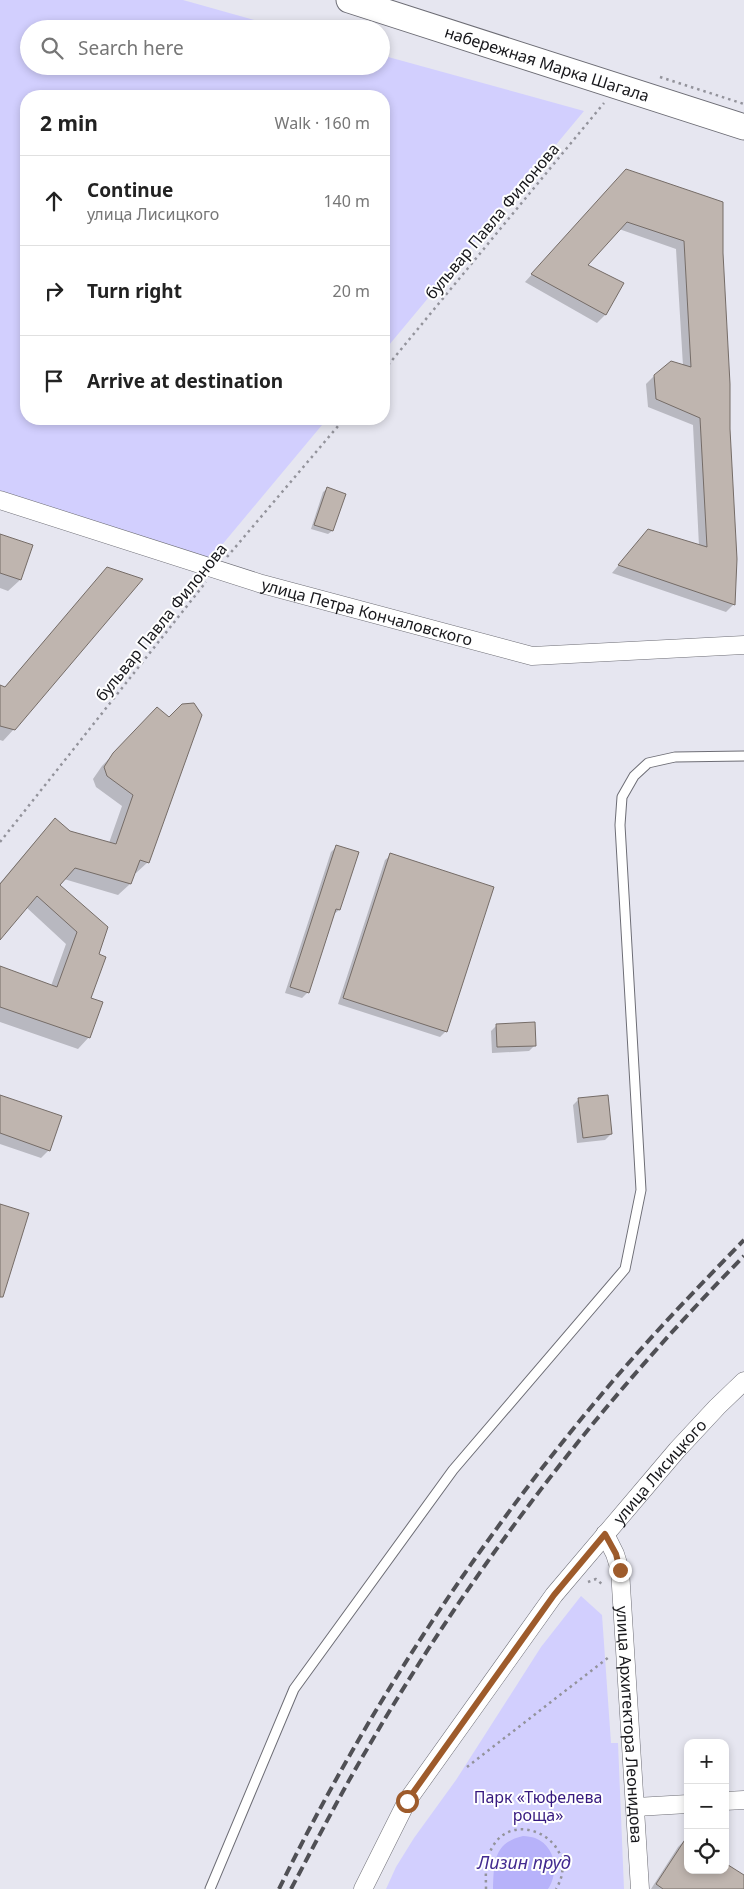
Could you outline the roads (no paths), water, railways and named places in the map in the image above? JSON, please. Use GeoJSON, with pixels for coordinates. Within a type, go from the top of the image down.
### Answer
{"type":"FeatureCollection","features":[{"type":"Feature","properties":{"kind":"main road","name":"набережная Марка Шагала"},"geometry":{"type":"LineString","coordinates":[[350,0],[744,127]]}},
{"type":"Feature","properties":{"kind":"street","name":"улица Петра Кончаловского"},"geometry":{"type":"LineString","coordinates":[[0,500],[262,584],[532,656],[744,644]]}},
{"type":"Feature","properties":{"kind":"street","name":"улица Лисицкого"},"geometry":{"type":"LineString","coordinates":[[363,1889],[407,1801],[554,1595],[678,1450],[744,1381]]}},
{"type":"Feature","properties":{"kind":"street","name":"улица Архитектора Леонидова"},"geometry":{"type":"LineString","coordinates":[[605,1534],[616,1554],[620,1570],[640,1889]]}},
{"type":"Feature","properties":{"kind":"street"},"geometry":{"type":"LineString","coordinates":[[729,1801],[744,1800]]}},
{"type":"Feature","properties":{"kind":"street"},"geometry":{"type":"LineString","coordinates":[[636,1808],[684,1804]]}},
{"type":"Feature","properties":{"kind":"lane"},"geometry":{"type":"LineString","coordinates":[[210,1889],[294,1689],[453,1470],[625,1269],[641,1190],[620,825],[622,797],[634,776],[648,763],[675,757],[744,756]]}},
{"type":"Feature","properties":{"kind":"water","name":"Лизин пруд"},"geometry":{"type":"Polygon","coordinates":[[[523,1836],[542,1842],[551,1853],[554,1860],[554,1875],[548,1889],[493,1889],[497,1855],[506,1844],[513,1839],[523,1836]]]}},
{"type":"Feature","properties":{"kind":"railway"},"geometry":{"type":"LineString","coordinates":[[279,1889],[313,1822],[389,1689],[473,1562],[564,1440],[612,1382],[744,1240]]}},
{"type":"Feature","properties":{"kind":"railway"},"geometry":{"type":"LineString","coordinates":[[291,1889],[370,1744],[410,1678],[496,1550],[542,1488],[639,1369],[744,1256]]}},
{"type":"Feature","properties":{"kind":"park label","name":"Парк «Тюфелева роща»"},"geometry":{"type":"Point","coordinates":[538,1806]}}]}
